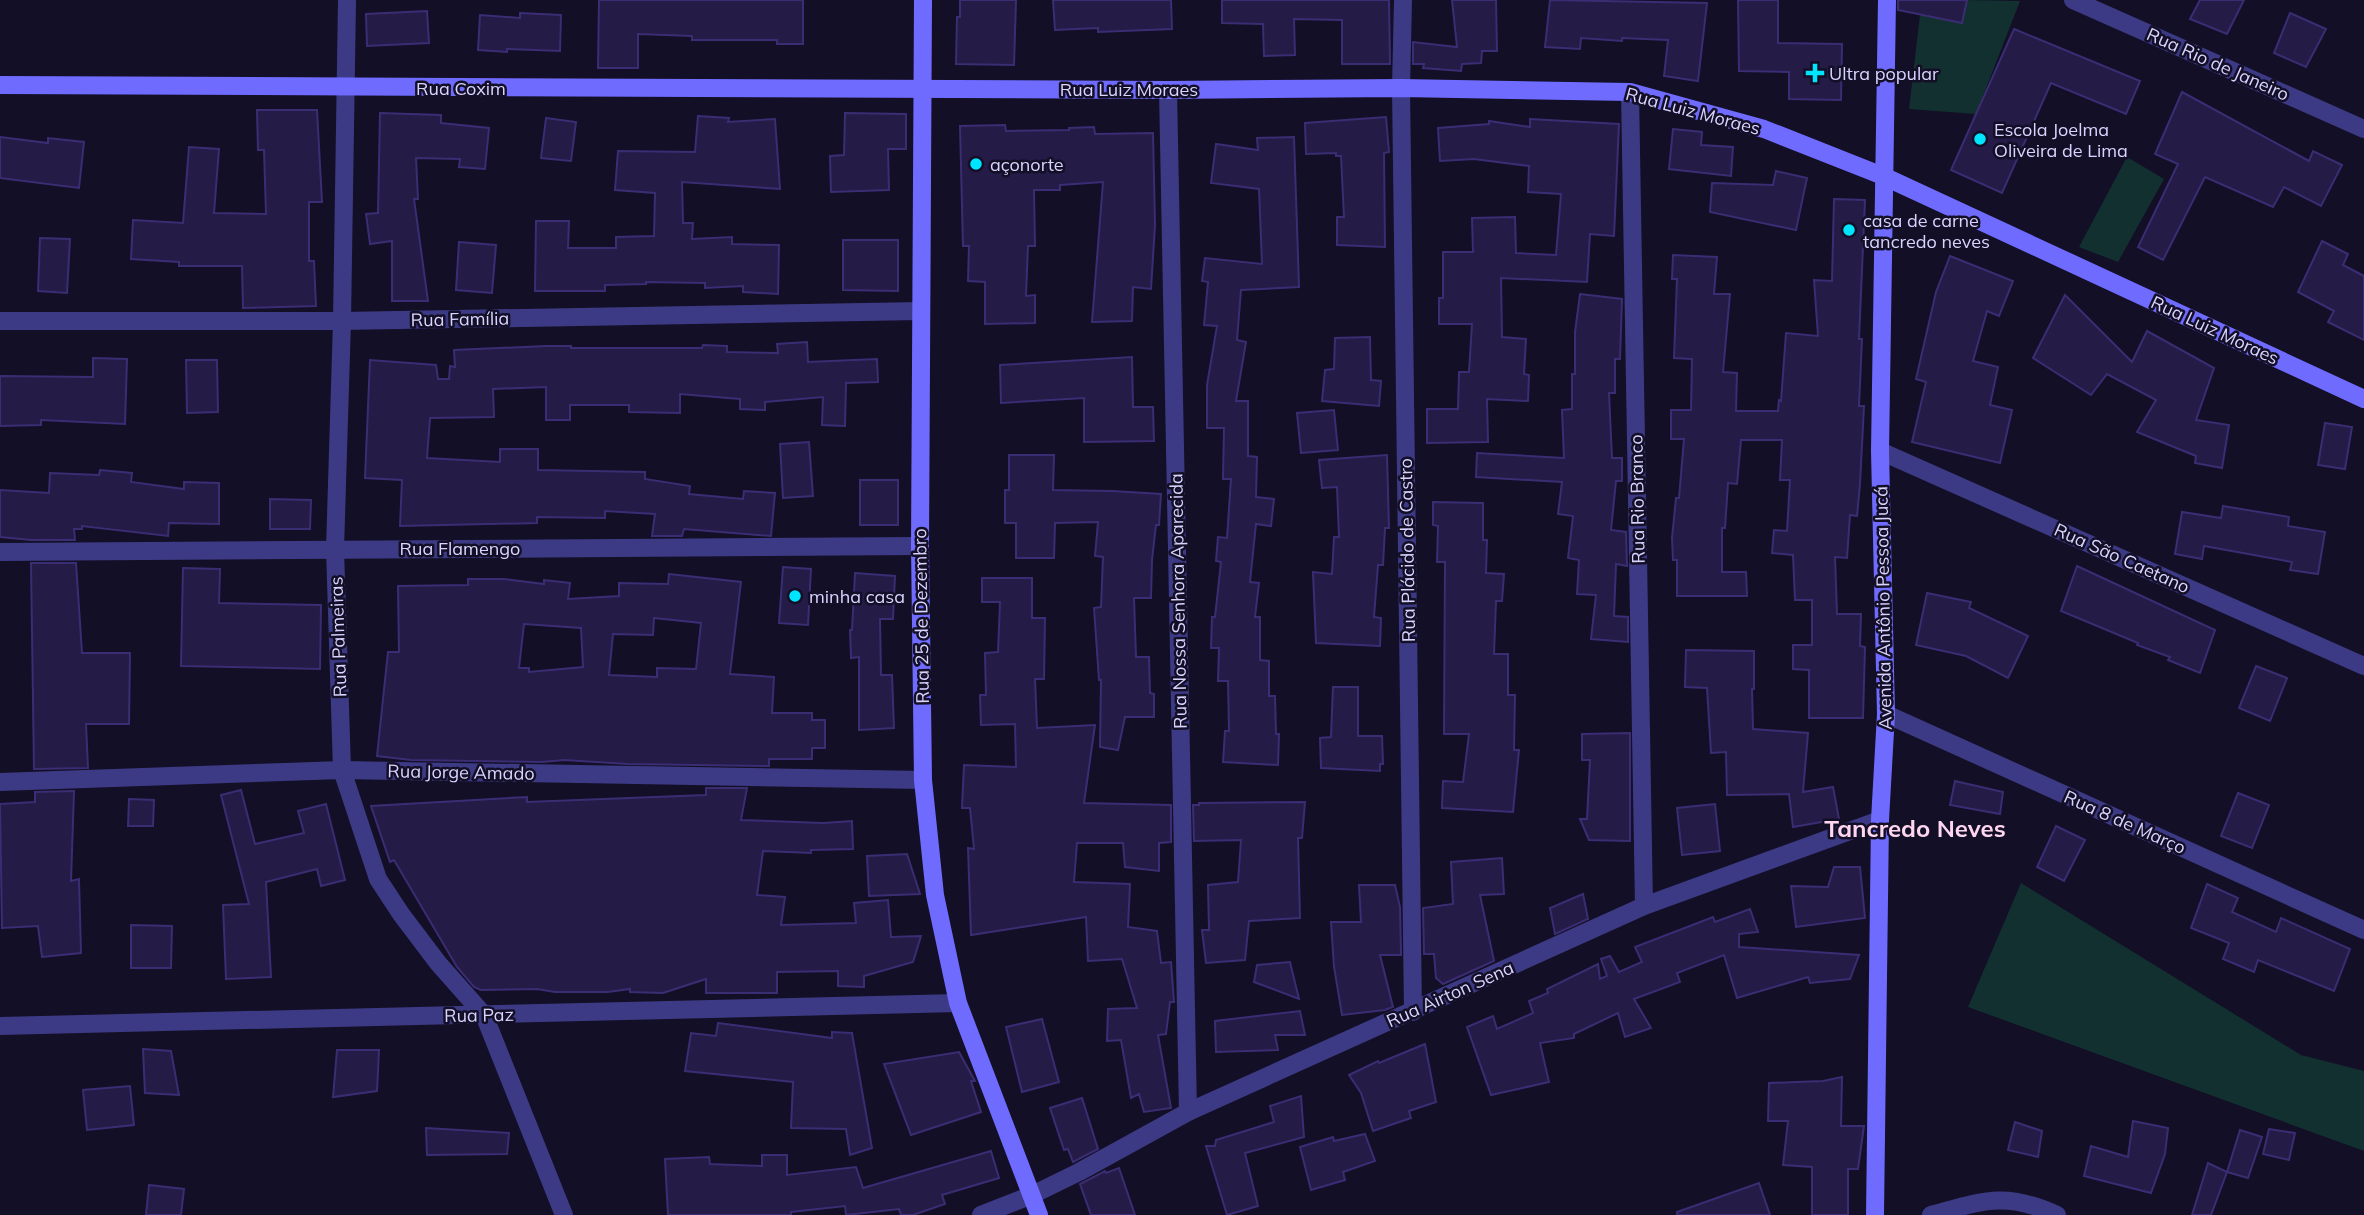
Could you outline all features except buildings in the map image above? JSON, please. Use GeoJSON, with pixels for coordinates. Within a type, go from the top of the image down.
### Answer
{"type":"FeatureCollection","features":[{"type":"Feature","properties":{"kind":"street","name":"Rua Palmeiras"},"geometry":{"type":"LineString","coordinates":[[347,0],[335,549],[342,770],[377,879],[438,962],[484,1015],[564,1215]]}},
{"type":"Feature","properties":{"kind":"street","name":"Rua 25 de Dezembro"},"geometry":{"type":"LineString","coordinates":[[923,0],[920,546],[923,780],[934,895],[958,1003],[1039,1215]]}},
{"type":"Feature","properties":{"kind":"street","name":"Rua Plácido de Castro"},"geometry":{"type":"LineString","coordinates":[[1403,0],[1401,88],[1413,1012]]}},
{"type":"Feature","properties":{"kind":"street","name":"Avenida Antônio Pessoa Jucá"},"geometry":{"type":"LineString","coordinates":[[1875,1215],[1880,820],[1886,714],[1880,451],[1887,0]]}},
{"type":"Feature","properties":{"kind":"street","name":"Rua Rio de Janeiro"},"geometry":{"type":"LineString","coordinates":[[2073,0],[2364,129]]}},
{"type":"Feature","properties":{"kind":"street","name":"Rua Coxim"},"geometry":{"type":"LineString","coordinates":[[0,85],[922,88]]}},
{"type":"Feature","properties":{"kind":"street","name":"Rua Luiz Moraes"},"geometry":{"type":"LineString","coordinates":[[922,88],[1401,88],[1630,92],[1764,129],[1883,176],[2364,399]]}},
{"type":"Feature","properties":{"kind":"street","name":"Rua Nossa Senhora Aparecida"},"geometry":{"type":"LineString","coordinates":[[1168,90],[1188,1112]]}},
{"type":"Feature","properties":{"kind":"street","name":"Rua Rio Branco"},"geometry":{"type":"LineString","coordinates":[[1630,92],[1644,906]]}},
{"type":"Feature","properties":{"kind":"street","name":"Rua Família"},"geometry":{"type":"LineString","coordinates":[[0,321],[342,321],[921,311]]}},
{"type":"Feature","properties":{"kind":"street","name":"Rua São Caetano"},"geometry":{"type":"LineString","coordinates":[[1880,451],[2364,666]]}},
{"type":"Feature","properties":{"kind":"street","name":"Rua Flamengo"},"geometry":{"type":"LineString","coordinates":[[0,552],[920,546]]}},
{"type":"Feature","properties":{"kind":"street","name":"Rua 8 de Março"},"geometry":{"type":"LineString","coordinates":[[1886,714],[2364,930]]}},
{"type":"Feature","properties":{"kind":"street","name":"Rua Jorge Amado"},"geometry":{"type":"LineString","coordinates":[[0,782],[342,770],[923,780]]}},
{"type":"Feature","properties":{"kind":"street","name":"Rua Airton Sena"},"geometry":{"type":"LineString","coordinates":[[981,1215],[1032,1195],[1188,1112],[1644,906],[1880,820]]}},
{"type":"Feature","properties":{"kind":"street","name":"Rua Paz"},"geometry":{"type":"LineString","coordinates":[[0,1026],[958,1003]]}},
{"type":"Feature","properties":{"kind":"street"},"geometry":{"type":"LineString","coordinates":[[1931,1215],[1988,1199],[2018,1201],[2057,1215]]}},
{"type":"Feature","properties":{"kind":"green space"},"geometry":{"type":"Polygon","coordinates":[[[1967,0],[2020,1],[1976,114],[1909,109],[1920,15],[1961,23],[1967,0]]]}},
{"type":"Feature","properties":{"kind":"green space"},"geometry":{"type":"Polygon","coordinates":[[[2127,157],[2164,179],[2118,262],[2079,247],[2127,157]]]}},
{"type":"Feature","properties":{"kind":"green space"},"geometry":{"type":"Polygon","coordinates":[[[2021,883],[2301,1055],[2364,1071],[2364,1151],[1968,1007],[2021,883]]]}},
{"type":"Feature","properties":{"kind":"place","name":"Ultra popular"},"geometry":{"type":"Point","coordinates":[1815,73]}},
{"type":"Feature","properties":{"kind":"place","name":"Escola Joelma Oliveira de Lima"},"geometry":{"type":"Point","coordinates":[1980,139]}},
{"type":"Feature","properties":{"kind":"place","name":"açonorte"},"geometry":{"type":"Point","coordinates":[976,164]}},
{"type":"Feature","properties":{"kind":"place","name":"casa de carne tancredo neves"},"geometry":{"type":"Point","coordinates":[1849,230]}},
{"type":"Feature","properties":{"kind":"place","name":"minha casa"},"geometry":{"type":"Point","coordinates":[795,596]}},
{"type":"Feature","properties":{"kind":"district","name":"Tancredo Neves"},"geometry":{"type":"Point","coordinates":[1915,828]}}]}
